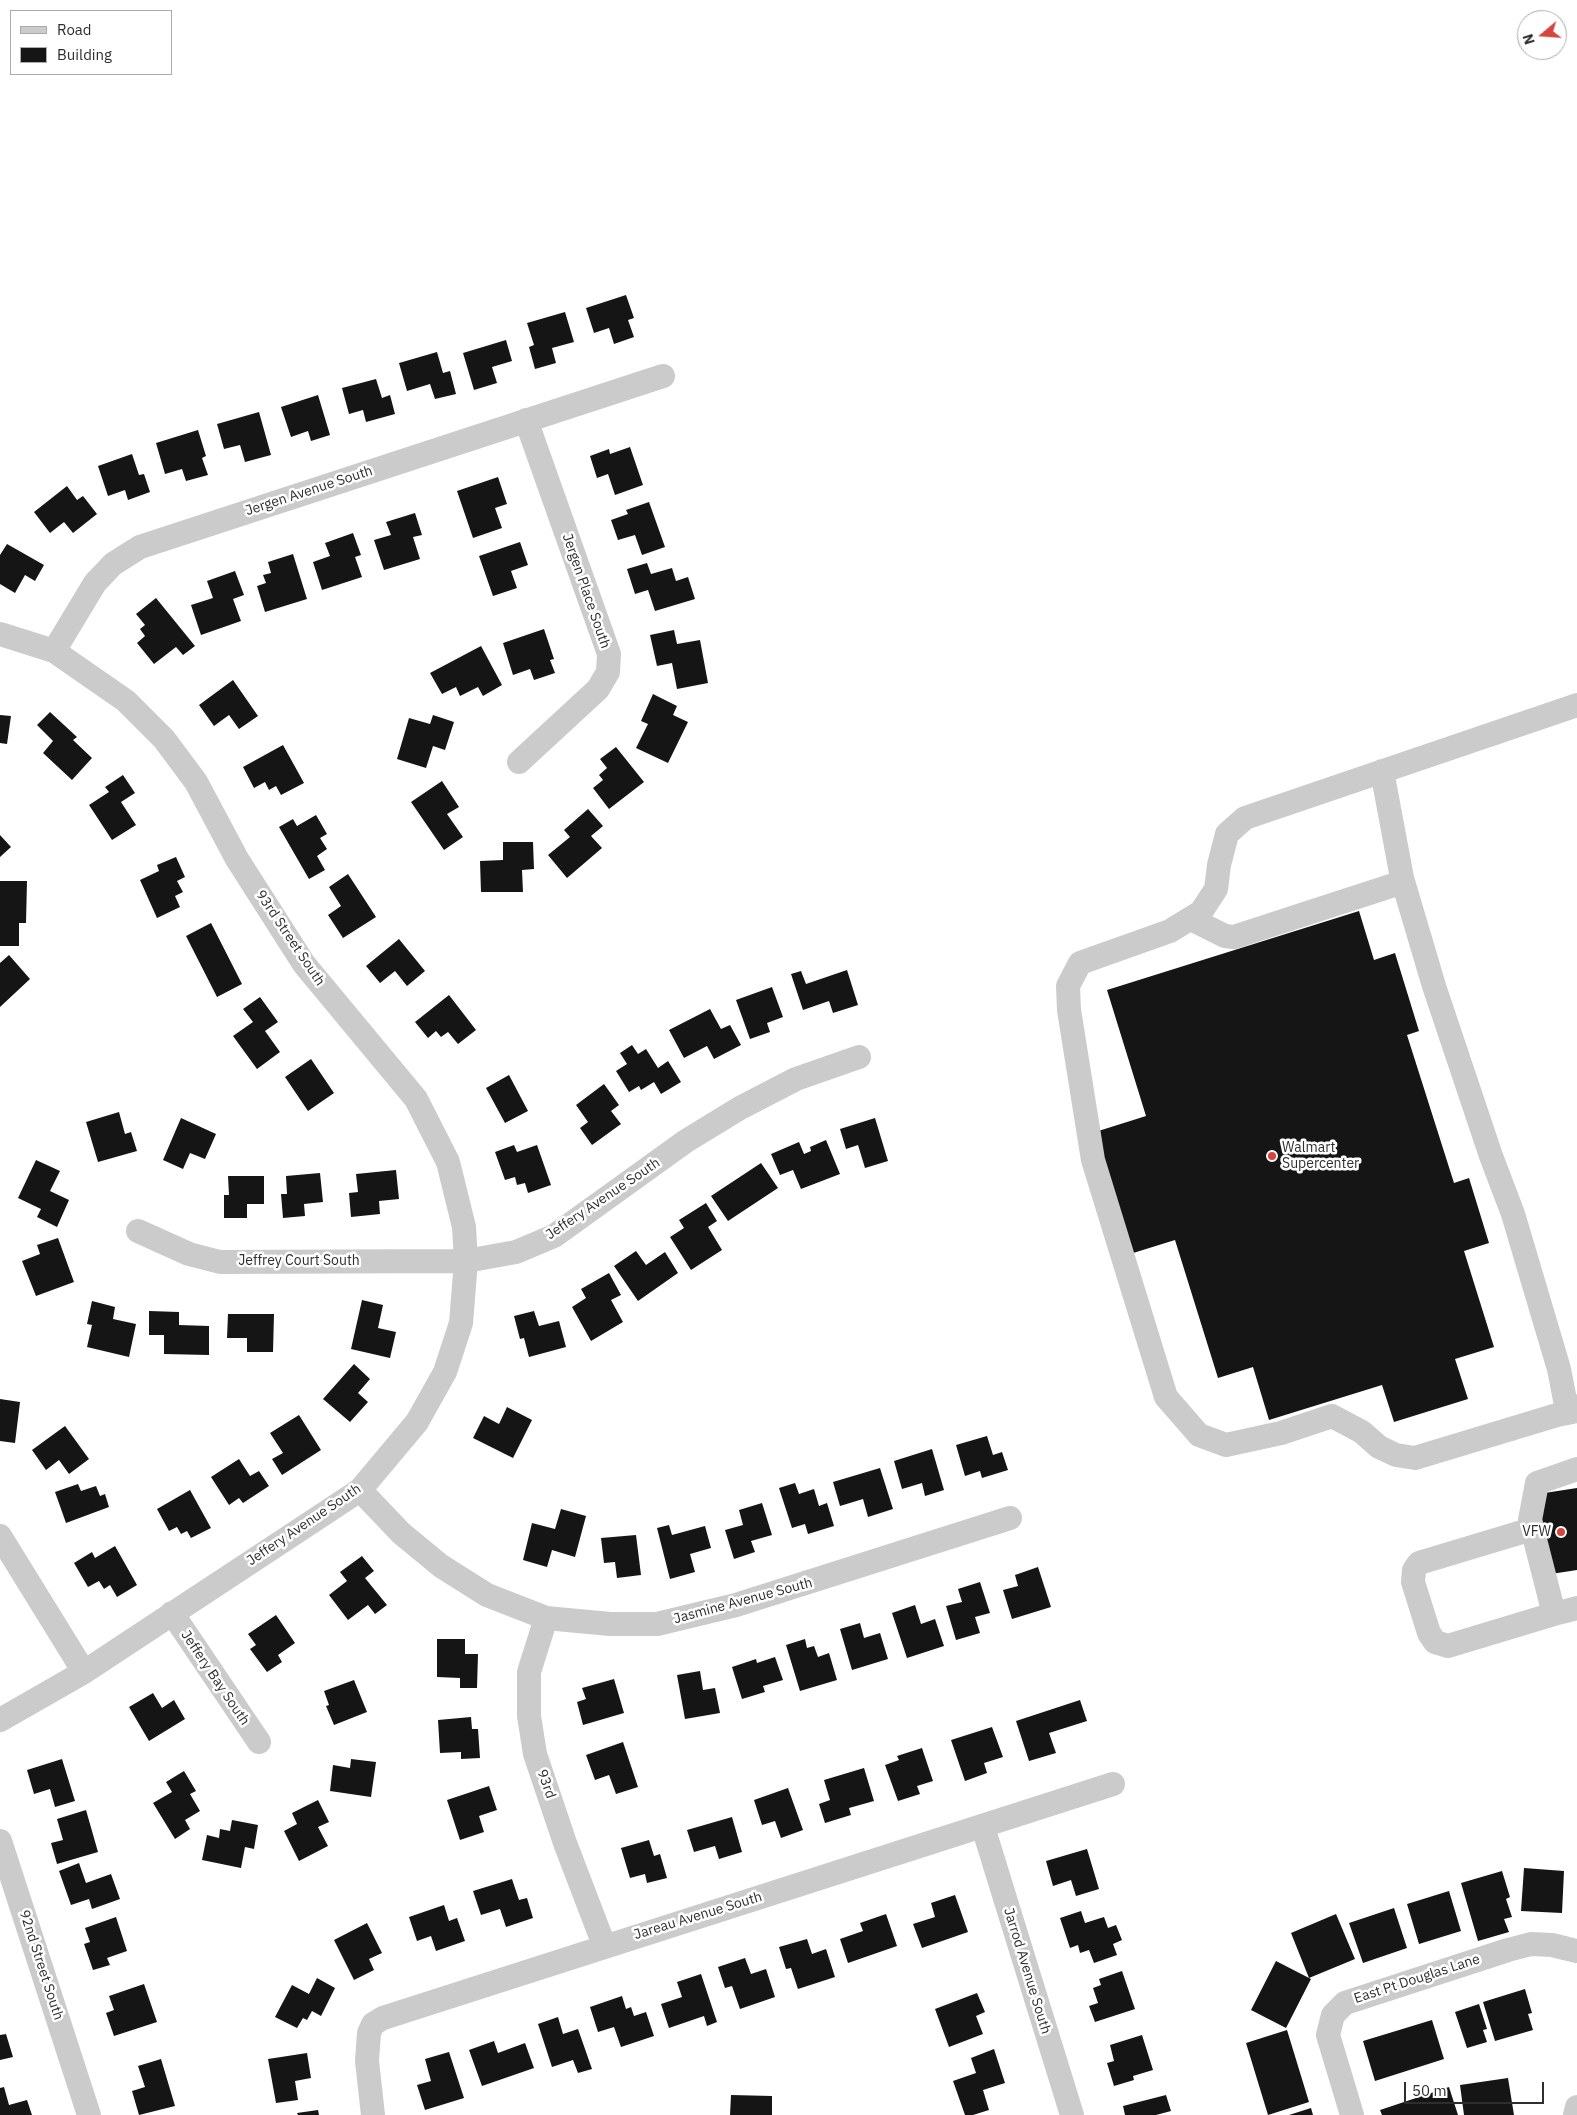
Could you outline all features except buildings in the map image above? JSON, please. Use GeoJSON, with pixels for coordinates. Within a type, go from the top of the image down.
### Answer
{"type":"FeatureCollection","features":[{"type":"Feature","properties":{"kind":"street","name":"Jergen Avenue South"},"geometry":{"type":"LineString","coordinates":[[54,651],[94,583],[113,564],[140,547],[663,376]]}},
{"type":"Feature","properties":{"kind":"street","name":"Jergen Place South"},"geometry":{"type":"LineString","coordinates":[[519,762],[598,689],[608,672],[609,654],[526,420]]}},
{"type":"Feature","properties":{"kind":"street"},"geometry":{"type":"LineString","coordinates":[[0,634],[54,651]]}},
{"type":"Feature","properties":{"kind":"street","name":"93rd Street South"},"geometry":{"type":"LineString","coordinates":[[54,651],[126,701],[164,739],[196,782],[237,859],[304,964],[416,1099],[448,1162],[464,1226],[466,1261]]}},
{"type":"Feature","properties":{"kind":"street"},"geometry":{"type":"LineString","coordinates":[[1577,706],[1245,818],[1227,834],[1218,865],[1216,889],[1201,912],[1170,932],[1080,963],[1068,986],[1070,1019],[1093,1160],[1166,1396],[1199,1436],[1226,1445],[1281,1433],[1332,1416],[1362,1432],[1378,1448],[1396,1456],[1414,1458],[1548,1417],[1577,1411]]}},
{"type":"Feature","properties":{"kind":"street"},"geometry":{"type":"LineString","coordinates":[[1382,771],[1403,882],[1434,986],[1491,1156],[1568,1366],[1565,1400],[1577,1411]]}},
{"type":"Feature","properties":{"kind":"street"},"geometry":{"type":"LineString","coordinates":[[1191,919],[1225,936],[1234,937],[1403,882]]}},
{"type":"Feature","properties":{"kind":"street","name":"Jeffery Avenue South"},"geometry":{"type":"LineString","coordinates":[[0,1720],[84,1672],[360,1490],[417,1422],[445,1372],[461,1323],[466,1261],[516,1252],[554,1236],[686,1142],[740,1108],[796,1079],[859,1057]]}},
{"type":"Feature","properties":{"kind":"street","name":"Jeffrey Court South"},"geometry":{"type":"LineString","coordinates":[[138,1231],[189,1254],[220,1262],[466,1261]]}},
{"type":"Feature","properties":{"kind":"street"},"geometry":{"type":"LineString","coordinates":[[1554,1614],[1530,1520],[1537,1484],[1577,1469]]}},
{"type":"Feature","properties":{"kind":"street","name":"Jasmine Avenue South"},"geometry":{"type":"LineString","coordinates":[[360,1490],[401,1533],[441,1566],[486,1595],[546,1618],[610,1624],[657,1624],[736,1605],[1010,1518]]}},
{"type":"Feature","properties":{"kind":"street"},"geometry":{"type":"LineString","coordinates":[[1532,1529],[1419,1563],[1414,1570],[1414,1582],[1429,1632],[1436,1642],[1448,1646],[1577,1608]]}},
{"type":"Feature","properties":{"kind":"street"},"geometry":{"type":"LineString","coordinates":[[0,1536],[84,1672]]}},
{"type":"Feature","properties":{"kind":"street","name":"Jeffery Bay South"},"geometry":{"type":"LineString","coordinates":[[172,1613],[259,1742]]}},
{"type":"Feature","properties":{"kind":"street","name":"93rd"},"geometry":{"type":"LineString","coordinates":[[546,1618],[530,1672],[529,1716],[535,1754],[604,1945]]}},
{"type":"Feature","properties":{"kind":"street","name":"Jareau Avenue South"},"geometry":{"type":"LineString","coordinates":[[373,2115],[367,2061],[370,2033],[373,2024],[383,2018],[604,1945],[983,1827],[1113,1784]]}},
{"type":"Feature","properties":{"kind":"street","name":"Jarrod Avenue South"},"geometry":{"type":"LineString","coordinates":[[983,1827],[1072,2115]]}},
{"type":"Feature","properties":{"kind":"street","name":"92nd Street South"},"geometry":{"type":"LineString","coordinates":[[0,1841],[89,2115]]}},
{"type":"Feature","properties":{"kind":"street","name":"East Pt Douglas Lane"},"geometry":{"type":"LineString","coordinates":[[1352,2115],[1328,2035],[1333,2014],[1345,2003],[1531,1944],[1552,1945],[1577,1951]]}},
{"type":"Feature","properties":{"kind":"street"},"geometry":{"type":"LineString","coordinates":[[1575,2115],[1577,2107]]}},
{"type":"Feature","properties":{"kind":"place","name":"Walmart Supercenter"},"geometry":{"type":"Point","coordinates":[1272,1156]}},
{"type":"Feature","properties":{"kind":"place","name":"VFW"},"geometry":{"type":"Point","coordinates":[1561,1532]}}]}
